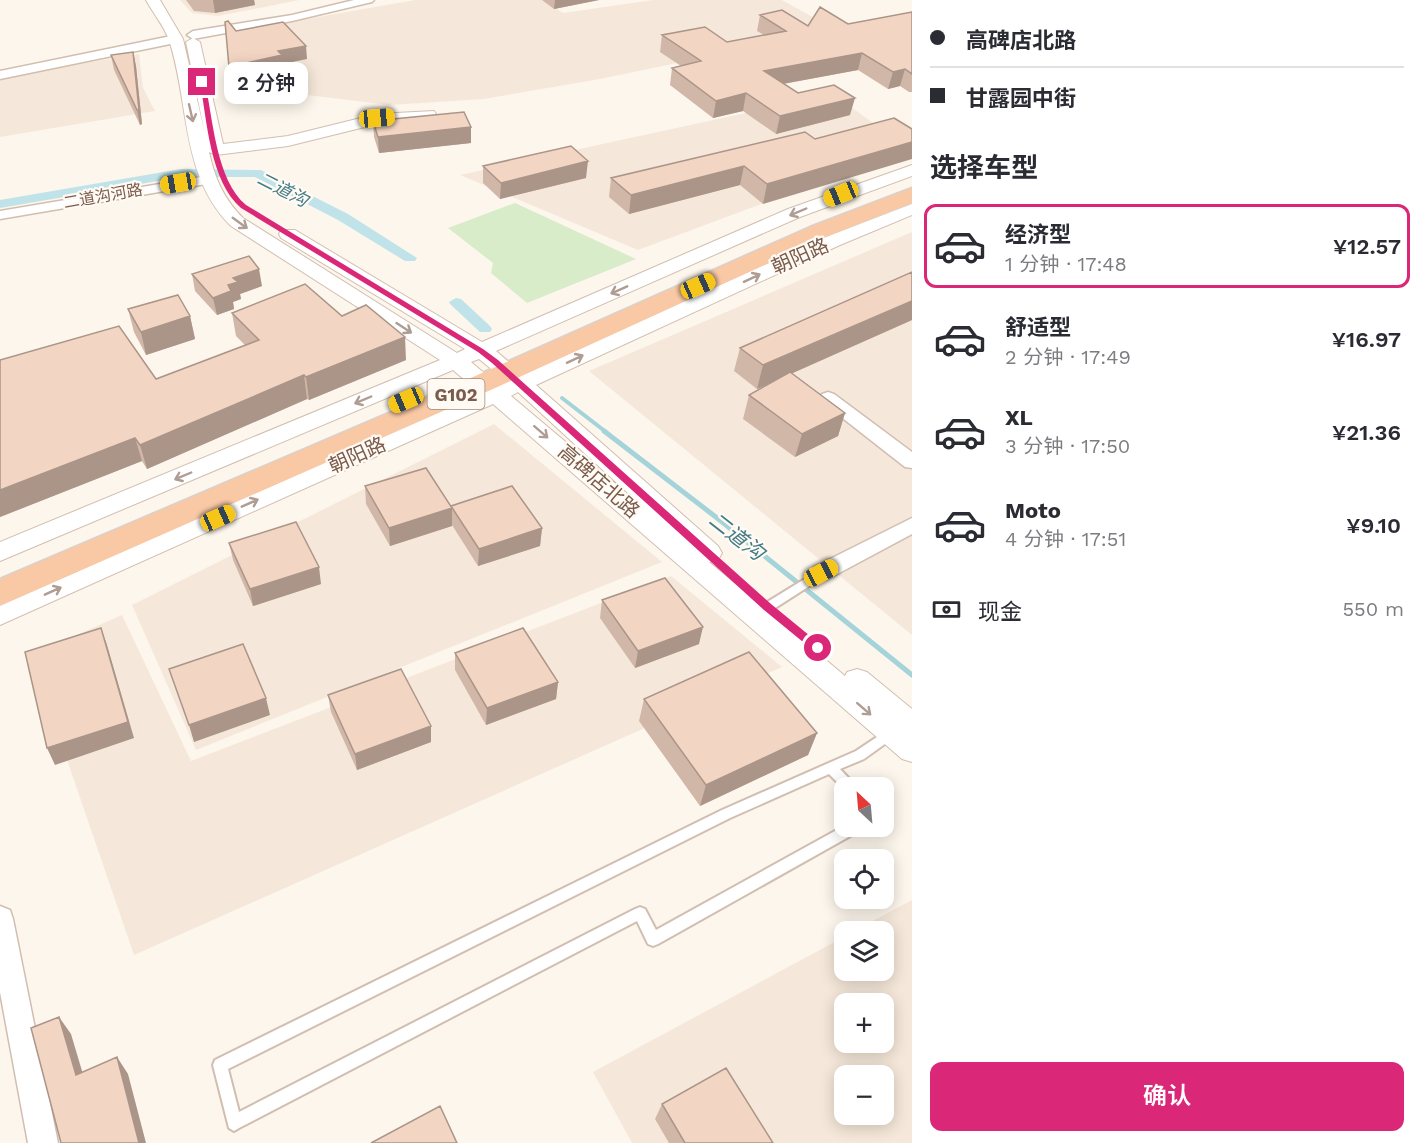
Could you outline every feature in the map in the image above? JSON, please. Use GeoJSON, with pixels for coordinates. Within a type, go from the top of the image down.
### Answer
{"type":"FeatureCollection","features":[{"type":"Feature","properties":{"kind":"highway","name":"朝阳路"},"geometry":{"type":"LineString","coordinates":[[0,593],[810,226],[912,186]]}},
{"type":"Feature","properties":{"kind":"highway","name":"朝阳路"},"geometry":{"type":"LineString","coordinates":[[0,576],[818,232],[912,195]]}},
{"type":"Feature","properties":{"kind":"street"},"geometry":{"type":"LineString","coordinates":[[153,0],[176,39],[208,151]]}},
{"type":"Feature","properties":{"kind":"street"},"geometry":{"type":"LineString","coordinates":[[161,0],[193,35],[193,44],[207,101],[211,177],[219,203],[237,222],[489,372]]}},
{"type":"Feature","properties":{"kind":"street"},"geometry":{"type":"LineString","coordinates":[[193,35],[292,18],[368,0]]}},
{"type":"Feature","properties":{"kind":"street"},"geometry":{"type":"LineString","coordinates":[[0,75],[176,39]]}},
{"type":"Feature","properties":{"kind":"street"},"geometry":{"type":"LineString","coordinates":[[208,151],[288,141],[377,118],[428,114]]}},
{"type":"Feature","properties":{"kind":"street","name":"朝阳路"},"geometry":{"type":"LineString","coordinates":[[0,615],[489,372],[794,213],[912,170]]}},
{"type":"Feature","properties":{"kind":"street"},"geometry":{"type":"LineString","coordinates":[[211,177],[243,207],[489,372]]}},
{"type":"Feature","properties":{"kind":"street","name":"二道沟河路"},"geometry":{"type":"LineString","coordinates":[[0,215],[211,177]]}},
{"type":"Feature","properties":{"kind":"street","name":"朝阳路"},"geometry":{"type":"LineString","coordinates":[[0,552],[489,372],[822,246],[912,209]]}},
{"type":"Feature","properties":{"kind":"street","name":"高碑店北路"},"geometry":{"type":"LineString","coordinates":[[489,372],[775,603],[904,731]]}},
{"type":"Feature","properties":{"kind":"street","name":"高碑店北路"},"geometry":{"type":"LineString","coordinates":[[489,372],[904,731]]}},
{"type":"Feature","properties":{"kind":"street"},"geometry":{"type":"LineString","coordinates":[[828,398],[912,462]]}},
{"type":"Feature","properties":{"kind":"street"},"geometry":{"type":"LineString","coordinates":[[821,573],[912,525]]}},
{"type":"Feature","properties":{"kind":"street"},"geometry":{"type":"LineString","coordinates":[[0,919],[43,1143]]}},
{"type":"Feature","properties":{"kind":"lane"},"geometry":{"type":"LineString","coordinates":[[775,603],[821,573]]}},
{"type":"Feature","properties":{"kind":"lane"},"geometry":{"type":"LineString","coordinates":[[837,837],[653,939],[640,913],[234,1123],[220,1065],[726,814],[860,755],[904,731]]}},
{"type":"Feature","properties":{"kind":"lane"},"geometry":{"type":"LineString","coordinates":[[830,768],[840,777]]}},
{"type":"Feature","properties":{"kind":"shaded area"},"geometry":{"type":"Polygon","coordinates":[[[180,0],[299,0],[218,16],[192,13],[180,0]]]}},
{"type":"Feature","properties":{"kind":"shaded area"},"geometry":{"type":"Polygon","coordinates":[[[415,0],[543,0],[563,13],[653,0],[782,0],[836,30],[600,79],[484,99],[389,105],[234,86],[233,32],[415,0]]]}},
{"type":"Feature","properties":{"kind":"shaded area"},"geometry":{"type":"Polygon","coordinates":[[[139,54],[143,88],[155,111],[0,137],[0,77],[139,54]]]}},
{"type":"Feature","properties":{"kind":"shaded area"},"geometry":{"type":"Polygon","coordinates":[[[833,94],[909,149],[638,250],[460,175],[833,94]]]}},
{"type":"Feature","properties":{"kind":"shaded area"},"geometry":{"type":"Polygon","coordinates":[[[912,232],[912,635],[589,371],[912,232]]]}},
{"type":"Feature","properties":{"kind":"shaded area"},"geometry":{"type":"Polygon","coordinates":[[[494,424],[662,562],[196,750],[132,605],[494,424]]]}},
{"type":"Feature","properties":{"kind":"shaded area"},"geometry":{"type":"Polygon","coordinates":[[[671,576],[782,667],[134,955],[31,655],[122,615],[191,761],[671,576]]]}},
{"type":"Feature","properties":{"kind":"shaded area"},"geometry":{"type":"Polygon","coordinates":[[[912,900],[912,1143],[632,1143],[593,1072],[834,942],[834,981],[894,981],[894,921],[873,921],[912,900]]]}},
{"type":"Feature","properties":{"kind":"green space"},"geometry":{"type":"Polygon","coordinates":[[[515,203],[636,259],[527,303],[491,273],[493,263],[448,228],[515,203]]]}},
{"type":"Feature","properties":{"kind":"building"},"geometry":{"type":"Polygon","coordinates":[[[820,7],[848,24],[912,12],[912,74],[905,69],[893,72],[862,53],[764,71],[798,93],[834,85],[855,98],[780,116],[746,93],[716,101],[672,68],[701,61],[662,35],[705,27],[727,42],[786,31],[760,15],[782,10],[808,26],[820,7]]]}},
{"type":"Feature","properties":{"kind":"building"},"geometry":{"type":"Polygon","coordinates":[[[228,21],[236,31],[283,22],[306,46],[278,51],[282,55],[229,67],[225,22],[228,21]]]}},
{"type":"Feature","properties":{"kind":"building"},"geometry":{"type":"Polygon","coordinates":[[[133,52],[139,110],[111,55],[133,52]]]}},
{"type":"Feature","properties":{"kind":"building"},"geometry":{"type":"Polygon","coordinates":[[[464,112],[471,127],[378,137],[373,121],[464,112]]]}},
{"type":"Feature","properties":{"kind":"building"},"geometry":{"type":"Polygon","coordinates":[[[894,118],[912,129],[912,142],[767,184],[744,166],[631,195],[611,178],[805,132],[815,139],[894,118]]]}},
{"type":"Feature","properties":{"kind":"building"},"geometry":{"type":"Polygon","coordinates":[[[571,146],[588,161],[501,183],[483,166],[571,146]]]}},
{"type":"Feature","properties":{"kind":"building"},"geometry":{"type":"Polygon","coordinates":[[[249,256],[259,269],[233,278],[238,282],[228,285],[231,291],[213,298],[192,274],[249,256]]]}},
{"type":"Feature","properties":{"kind":"building"},"geometry":{"type":"Polygon","coordinates":[[[912,272],[912,301],[763,365],[740,348],[912,272]]]}},
{"type":"Feature","properties":{"kind":"building"},"geometry":{"type":"Polygon","coordinates":[[[305,284],[342,316],[366,305],[405,337],[306,377],[304,375],[140,445],[135,438],[0,490],[0,360],[119,326],[156,379],[259,340],[232,313],[305,284]]]}},
{"type":"Feature","properties":{"kind":"building"},"geometry":{"type":"Polygon","coordinates":[[[178,295],[190,316],[141,332],[128,309],[178,295]]]}},
{"type":"Feature","properties":{"kind":"building"},"geometry":{"type":"Polygon","coordinates":[[[790,372],[845,413],[802,434],[749,395],[790,372]]]}},
{"type":"Feature","properties":{"kind":"building"},"geometry":{"type":"Polygon","coordinates":[[[426,468],[452,508],[389,528],[365,486],[426,468]]]}},
{"type":"Feature","properties":{"kind":"building"},"geometry":{"type":"Polygon","coordinates":[[[512,486],[542,528],[479,549],[451,506],[512,486]]]}},
{"type":"Feature","properties":{"kind":"building"},"geometry":{"type":"Polygon","coordinates":[[[296,522],[319,567],[250,589],[229,543],[296,522]]]}},
{"type":"Feature","properties":{"kind":"building"},"geometry":{"type":"Polygon","coordinates":[[[665,578],[703,627],[638,651],[602,600],[665,578]]]}},
{"type":"Feature","properties":{"kind":"building"},"geometry":{"type":"Polygon","coordinates":[[[101,628],[128,722],[47,748],[25,652],[101,628]]]}},
{"type":"Feature","properties":{"kind":"building"},"geometry":{"type":"Polygon","coordinates":[[[523,628],[558,682],[487,708],[455,653],[523,628]]]}},
{"type":"Feature","properties":{"kind":"building"},"geometry":{"type":"Polygon","coordinates":[[[243,644],[266,698],[189,725],[169,669],[243,644]]]}},
{"type":"Feature","properties":{"kind":"building"},"geometry":{"type":"Polygon","coordinates":[[[749,652],[817,733],[706,785],[644,699],[749,652]]]}},
{"type":"Feature","properties":{"kind":"building"},"geometry":{"type":"Polygon","coordinates":[[[401,669],[431,726],[355,754],[328,695],[401,669]]]}},
{"type":"Feature","properties":{"kind":"building"},"geometry":{"type":"Polygon","coordinates":[[[59,1017],[76,1075],[117,1057],[139,1143],[61,1143],[31,1028],[59,1017]]]}},
{"type":"Feature","properties":{"kind":"building"},"geometry":{"type":"Polygon","coordinates":[[[726,1068],[773,1143],[685,1143],[662,1104],[726,1068]]]}},
{"type":"Feature","properties":{"kind":"building"},"geometry":{"type":"Polygon","coordinates":[[[440,1106],[457,1143],[371,1143],[440,1106]]]}},
{"type":"Feature","properties":{"kind":"waterway","name":"二道沟"},"geometry":{"type":"LineString","coordinates":[[0,204],[181,173],[257,173],[343,217],[410,258]]}},
{"type":"Feature","properties":{"kind":"waterway","name":"二道沟"},"geometry":{"type":"LineString","coordinates":[[456,302],[485,329]]}},
{"type":"Feature","properties":{"kind":"waterway","name":"二道沟"},"geometry":{"type":"LineString","coordinates":[[562,398],[606,432]]}},
{"type":"Feature","properties":{"kind":"waterway","name":"二道沟"},"geometry":{"type":"LineString","coordinates":[[604,431],[721,521],[912,675]]}},
{"type":"Feature","properties":{"kind":"route"},"geometry":{"type":"LineString","coordinates":[[202,82],[221,175],[234,199],[243,207],[495,361],[768,607],[818,648]]}}]}
